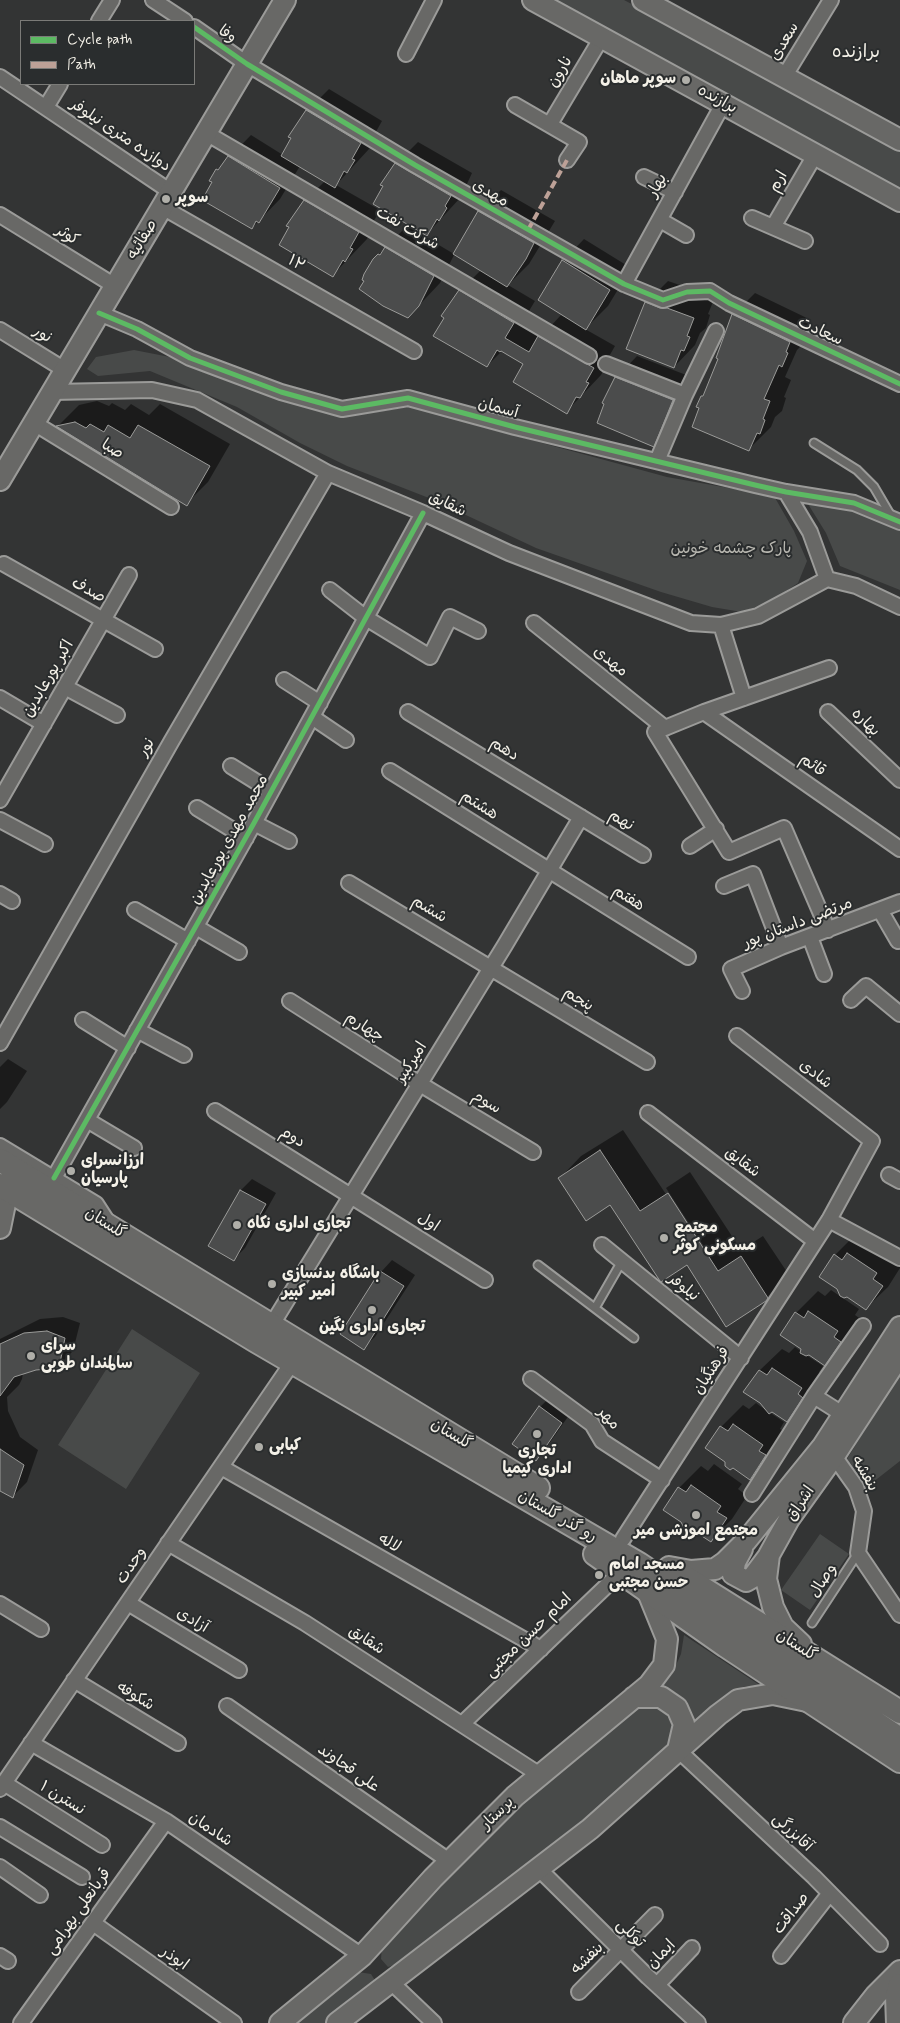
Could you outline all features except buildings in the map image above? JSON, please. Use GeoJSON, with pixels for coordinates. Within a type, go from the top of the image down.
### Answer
{"type":"FeatureCollection","features":[{"type":"Feature","properties":{"kind":"main road","name":"صفائیه"},"geometry":{"type":"LineString","coordinates":[[0,480],[285,0]]}},
{"type":"Feature","properties":{"kind":"main road","name":"برازنده"},"geometry":{"type":"LineString","coordinates":[[533,0],[900,201]]}},
{"type":"Feature","properties":{"kind":"main road"},"geometry":{"type":"LineString","coordinates":[[650,2],[900,140]]}},
{"type":"Feature","properties":{"kind":"main road"},"geometry":{"type":"LineString","coordinates":[[0,1228],[5,1180]]}},
{"type":"Feature","properties":{"kind":"main road","name":"گلستان"},"geometry":{"type":"LineString","coordinates":[[5,1180],[112,1228],[623,1539],[900,1712]]}},
{"type":"Feature","properties":{"kind":"main road","name":"گلستان"},"geometry":{"type":"LineString","coordinates":[[5,1180],[292,1363],[463,1462]]}},
{"type":"Feature","properties":{"kind":"main road","name":"اشراق"},"geometry":{"type":"LineString","coordinates":[[668,1567],[691,1571],[715,1569],[725,1562],[746,1541],[823,1446],[900,1327]]}},
{"type":"Feature","properties":{"kind":"main road","name":"اشراق"},"geometry":{"type":"LineString","coordinates":[[815,1658],[783,1627],[773,1607],[766,1579],[770,1555],[789,1519],[834,1456],[900,1355]]}},
{"type":"Feature","properties":{"kind":"main road"},"geometry":{"type":"LineString","coordinates":[[463,1462],[809,1702],[900,1762]]}},
{"type":"Feature","properties":{"kind":"main road","name":"رو گذر گلستان"},"geometry":{"type":"LineString","coordinates":[[463,1462],[638,1564],[900,1739]]}},
{"type":"Feature","properties":{"kind":"main road"},"geometry":{"type":"LineString","coordinates":[[746,1541],[735,1562],[733,1574],[746,1581],[753,1577],[770,1555]]}},
{"type":"Feature","properties":{"kind":"main road","name":"پرستار"},"geometry":{"type":"LineString","coordinates":[[280,2023],[362,1956],[449,1861],[515,1796],[649,1685],[664,1665],[667,1638],[647,1590]]}},
{"type":"Feature","properties":{"kind":"main road"},"geometry":{"type":"LineString","coordinates":[[337,2023],[590,1829],[678,1750],[738,1700],[773,1694],[809,1702]]}},
{"type":"Feature","properties":{"kind":"main road"},"geometry":{"type":"LineString","coordinates":[[634,1697],[661,1697],[677,1708],[684,1724],[678,1750]]}},
{"type":"Feature","properties":{"kind":"main road"},"geometry":{"type":"LineString","coordinates":[[854,2023],[876,1995],[900,1971]]}},
{"type":"Feature","properties":{"kind":"main road"},"geometry":{"type":"LineString","coordinates":[[898,2023],[896,1996],[900,1985]]}},
{"type":"Feature","properties":{"kind":"street"},"geometry":{"type":"LineString","coordinates":[[100,20],[112,0]]}},
{"type":"Feature","properties":{"kind":"street"},"geometry":{"type":"LineString","coordinates":[[154,0],[184,20]]}},
{"type":"Feature","properties":{"kind":"street"},"geometry":{"type":"LineString","coordinates":[[406,54],[434,0]]}},
{"type":"Feature","properties":{"kind":"street","name":"سعدی"},"geometry":{"type":"LineString","coordinates":[[784,77],[831,0]]}},
{"type":"Feature","properties":{"kind":"street","name":"وفا"},"geometry":{"type":"LineString","coordinates":[[195,28],[247,64]]}},
{"type":"Feature","properties":{"kind":"street","name":"نارون"},"geometry":{"type":"LineString","coordinates":[[550,124],[602,37]]}},
{"type":"Feature","properties":{"kind":"street","name":"مهدی"},"geometry":{"type":"LineString","coordinates":[[247,64],[415,165],[624,284],[663,300],[687,292],[710,291],[729,303]]}},
{"type":"Feature","properties":{"kind":"street","name":"دوازده متری نیلوفر"},"geometry":{"type":"LineString","coordinates":[[0,77],[46,108],[166,200]]}},
{"type":"Feature","properties":{"kind":"street"},"geometry":{"type":"LineString","coordinates":[[46,108],[59,85]]}},
{"type":"Feature","properties":{"kind":"street","name":"بهار"},"geometry":{"type":"LineString","coordinates":[[624,284],[723,104]]}},
{"type":"Feature","properties":{"kind":"street"},"geometry":{"type":"LineString","coordinates":[[515,105],[579,142],[567,160]]}},
{"type":"Feature","properties":{"kind":"street","name":"شرکت نفت"},"geometry":{"type":"LineString","coordinates":[[206,132],[589,356]]}},
{"type":"Feature","properties":{"kind":"street","name":"ارم"},"geometry":{"type":"LineString","coordinates":[[773,227],[815,155]]}},
{"type":"Feature","properties":{"kind":"street"},"geometry":{"type":"LineString","coordinates":[[644,177],[675,192]]}},
{"type":"Feature","properties":{"kind":"street","name":"۱۲"},"geometry":{"type":"LineString","coordinates":[[166,200],[414,351]]}},
{"type":"Feature","properties":{"kind":"street","name":"کوثر"},"geometry":{"type":"LineString","coordinates":[[0,215],[115,286]]}},
{"type":"Feature","properties":{"kind":"street"},"geometry":{"type":"LineString","coordinates":[[752,218],[805,241]]}},
{"type":"Feature","properties":{"kind":"street"},"geometry":{"type":"LineString","coordinates":[[660,220],[686,235]]}},
{"type":"Feature","properties":{"kind":"street","name":"سعادت"},"geometry":{"type":"LineString","coordinates":[[729,303],[900,384]]}},
{"type":"Feature","properties":{"kind":"street","name":"آسمان"},"geometry":{"type":"LineString","coordinates":[[99,313],[137,330],[190,358],[281,392],[342,409],[408,398],[786,492],[854,503],[896,520]]}},
{"type":"Feature","properties":{"kind":"street","name":"نور"},"geometry":{"type":"LineString","coordinates":[[0,330],[65,370]]}},
{"type":"Feature","properties":{"kind":"street"},"geometry":{"type":"LineString","coordinates":[[657,461],[716,331]]}},
{"type":"Feature","properties":{"kind":"street"},"geometry":{"type":"LineString","coordinates":[[606,364],[685,396]]}},
{"type":"Feature","properties":{"kind":"street","name":"شقایق"},"geometry":{"type":"LineString","coordinates":[[52,392],[152,390],[197,400],[328,473],[423,513],[509,553],[691,623],[721,625],[758,616],[827,579]]}},
{"type":"Feature","properties":{"kind":"street","name":"صبا"},"geometry":{"type":"LineString","coordinates":[[34,423],[171,507]]}},
{"type":"Feature","properties":{"kind":"street","name":"نور"},"geometry":{"type":"LineString","coordinates":[[0,1043],[171,742],[328,473]]}},
{"type":"Feature","properties":{"kind":"street"},"geometry":{"type":"LineString","coordinates":[[786,492],[810,532],[827,579],[856,586],[900,607]]}},
{"type":"Feature","properties":{"kind":"street","name":"محمد مهدی پورعابدین"},"geometry":{"type":"LineString","coordinates":[[54,1178],[246,838],[423,513]]}},
{"type":"Feature","properties":{"kind":"street","name":"صدف"},"geometry":{"type":"LineString","coordinates":[[4,564],[155,649]]}},
{"type":"Feature","properties":{"kind":"street","name":"اکبر پورعابدین"},"geometry":{"type":"LineString","coordinates":[[2,792],[44,724],[129,575]]}},
{"type":"Feature","properties":{"kind":"street"},"geometry":{"type":"LineString","coordinates":[[330,590],[366,618],[430,657],[450,617],[478,631]]}},
{"type":"Feature","properties":{"kind":"street","name":"مهدی"},"geometry":{"type":"LineString","coordinates":[[534,623],[665,728]]}},
{"type":"Feature","properties":{"kind":"street"},"geometry":{"type":"LineString","coordinates":[[721,625],[744,698]]}},
{"type":"Feature","properties":{"kind":"street"},"geometry":{"type":"LineString","coordinates":[[828,930],[784,828],[730,852],[656,732],[704,712],[829,668]]}},
{"type":"Feature","properties":{"kind":"street"},"geometry":{"type":"LineString","coordinates":[[284,680],[320,702]]}},
{"type":"Feature","properties":{"kind":"street"},"geometry":{"type":"LineString","coordinates":[[65,687],[117,715]]}},
{"type":"Feature","properties":{"kind":"street"},"geometry":{"type":"LineString","coordinates":[[0,698],[44,724]]}},
{"type":"Feature","properties":{"kind":"street","name":"دهم"},"geometry":{"type":"LineString","coordinates":[[408,712],[581,817]]}},
{"type":"Feature","properties":{"kind":"street","name":"قائم"},"geometry":{"type":"LineString","coordinates":[[704,712],[900,849]]}},
{"type":"Feature","properties":{"kind":"street","name":"بهاره"},"geometry":{"type":"LineString","coordinates":[[828,712],[900,780]]}},
{"type":"Feature","properties":{"kind":"street"},"geometry":{"type":"LineString","coordinates":[[312,717],[346,740]]}},
{"type":"Feature","properties":{"kind":"street"},"geometry":{"type":"LineString","coordinates":[[231,766],[271,791]]}},
{"type":"Feature","properties":{"kind":"street","name":"هشتم"},"geometry":{"type":"LineString","coordinates":[[390,771],[549,871]]}},
{"type":"Feature","properties":{"kind":"street"},"geometry":{"type":"LineString","coordinates":[[197,808],[246,838]]}},
{"type":"Feature","properties":{"kind":"street","name":"نهم"},"geometry":{"type":"LineString","coordinates":[[581,817],[643,854]]}},
{"type":"Feature","properties":{"kind":"street","name":"امیرکبیر"},"geometry":{"type":"LineString","coordinates":[[271,1326],[491,968],[581,817]]}},
{"type":"Feature","properties":{"kind":"street"},"geometry":{"type":"LineString","coordinates":[[0,820],[45,844]]}},
{"type":"Feature","properties":{"kind":"street"},"geometry":{"type":"LineString","coordinates":[[254,823],[289,841]]}},
{"type":"Feature","properties":{"kind":"street"},"geometry":{"type":"LineString","coordinates":[[690,846],[716,829]]}},
{"type":"Feature","properties":{"kind":"street","name":"هفتم"},"geometry":{"type":"LineString","coordinates":[[549,871],[688,957]]}},
{"type":"Feature","properties":{"kind":"street"},"geometry":{"type":"LineString","coordinates":[[724,886],[753,874],[781,947]]}},
{"type":"Feature","properties":{"kind":"street","name":"ششم"},"geometry":{"type":"LineString","coordinates":[[349,883],[491,968]]}},
{"type":"Feature","properties":{"kind":"street","name":"مرتضی داستان پور"},"geometry":{"type":"LineString","coordinates":[[742,991],[731,968],[900,902]]}},
{"type":"Feature","properties":{"kind":"street"},"geometry":{"type":"LineString","coordinates":[[135,910],[188,941]]}},
{"type":"Feature","properties":{"kind":"street"},"geometry":{"type":"LineString","coordinates":[[880,910],[898,941]]}},
{"type":"Feature","properties":{"kind":"street"},"geometry":{"type":"LineString","coordinates":[[196,927],[239,952]]}},
{"type":"Feature","properties":{"kind":"street"},"geometry":{"type":"LineString","coordinates":[[810,937],[824,974]]}},
{"type":"Feature","properties":{"kind":"street","name":"پنجم"},"geometry":{"type":"LineString","coordinates":[[491,968],[647,1062]]}},
{"type":"Feature","properties":{"kind":"street"},"geometry":{"type":"LineString","coordinates":[[851,1000],[866,986],[900,1014]]}},
{"type":"Feature","properties":{"kind":"street","name":"چهارم"},"geometry":{"type":"LineString","coordinates":[[290,1001],[420,1084]]}},
{"type":"Feature","properties":{"kind":"street"},"geometry":{"type":"LineString","coordinates":[[83,1020],[128,1048]]}},
{"type":"Feature","properties":{"kind":"street"},"geometry":{"type":"LineString","coordinates":[[137,1030],[184,1055]]}},
{"type":"Feature","properties":{"kind":"street","name":"شادی"},"geometry":{"type":"LineString","coordinates":[[737,1036],[872,1141]]}},
{"type":"Feature","properties":{"kind":"street","name":"سوم"},"geometry":{"type":"LineString","coordinates":[[420,1084],[533,1152]]}},
{"type":"Feature","properties":{"kind":"street","name":"دوم"},"geometry":{"type":"LineString","coordinates":[[215,1111],[352,1195]]}},
{"type":"Feature","properties":{"kind":"street","name":"شقایق"},"geometry":{"type":"LineString","coordinates":[[648,1113],[815,1241]]}},
{"type":"Feature","properties":{"kind":"street"},"geometry":{"type":"LineString","coordinates":[[87,1120],[134,1148]]}},
{"type":"Feature","properties":{"kind":"street","name":"فرهنگیان"},"geometry":{"type":"LineString","coordinates":[[623,1539],[829,1220],[872,1141]]}},
{"type":"Feature","properties":{"kind":"street"},"geometry":{"type":"LineString","coordinates":[[0,1146],[96,1204],[112,1228]]}},
{"type":"Feature","properties":{"kind":"street","name":"اول"},"geometry":{"type":"LineString","coordinates":[[352,1195],[485,1280]]}},
{"type":"Feature","properties":{"kind":"street"},"geometry":{"type":"LineString","coordinates":[[829,1220],[900,1258]]}},
{"type":"Feature","properties":{"kind":"street","name":"نیلوفر"},"geometry":{"type":"LineString","coordinates":[[602,1245],[741,1358]]}},
{"type":"Feature","properties":{"kind":"street"},"geometry":{"type":"LineString","coordinates":[[752,1494],[814,1396],[863,1326]]}},
{"type":"Feature","properties":{"kind":"street","name":"وحدت"},"geometry":{"type":"LineString","coordinates":[[2,1786],[292,1363]]}},
{"type":"Feature","properties":{"kind":"street","name":"مهر"},"geometry":{"type":"LineString","coordinates":[[531,1379],[592,1424],[602,1441],[662,1480]]}},
{"type":"Feature","properties":{"kind":"street"},"geometry":{"type":"LineString","coordinates":[[814,1396],[844,1415]]}},
{"type":"Feature","properties":{"kind":"street","name":"بنفشه"},"geometry":{"type":"LineString","coordinates":[[834,1456],[856,1487],[864,1511],[858,1553]]}},
{"type":"Feature","properties":{"kind":"street","name":"لاله"},"geometry":{"type":"LineString","coordinates":[[220,1467],[541,1649]]}},
{"type":"Feature","properties":{"kind":"street","name":"شقایق"},"geometry":{"type":"LineString","coordinates":[[168,1543],[304,1622],[540,1775]]}},
{"type":"Feature","properties":{"kind":"street"},"geometry":{"type":"LineString","coordinates":[[858,1553],[900,1615]]}},
{"type":"Feature","properties":{"kind":"street","name":"امام حسن مجتبی"},"geometry":{"type":"LineString","coordinates":[[462,1724],[621,1572]]}},
{"type":"Feature","properties":{"kind":"street","name":"آزادی"},"geometry":{"type":"LineString","coordinates":[[128,1603],[239,1670]]}},
{"type":"Feature","properties":{"kind":"street"},"geometry":{"type":"LineString","coordinates":[[0,1604],[40,1629]]}},
{"type":"Feature","properties":{"kind":"street","name":"شکوفه"},"geometry":{"type":"LineString","coordinates":[[74,1680],[178,1743]]}},
{"type":"Feature","properties":{"kind":"street","name":"علی قجاوند"},"geometry":{"type":"LineString","coordinates":[[227,1706],[449,1861]]}},
{"type":"Feature","properties":{"kind":"street","name":"شادمان"},"geometry":{"type":"LineString","coordinates":[[31,1743],[166,1821],[362,1956]]}},
{"type":"Feature","properties":{"kind":"street","name":"آقابزرگی"},"geometry":{"type":"LineString","coordinates":[[678,1750],[830,1893],[880,1944]]}},
{"type":"Feature","properties":{"kind":"street","name":"نسترن ۱"},"geometry":{"type":"LineString","coordinates":[[2,1786],[102,1845]]}},
{"type":"Feature","properties":{"kind":"street","name":"قربانعلی بهرامی"},"geometry":{"type":"LineString","coordinates":[[28,2021],[93,1923],[166,1821]]}},
{"type":"Feature","properties":{"kind":"street"},"geometry":{"type":"LineString","coordinates":[[0,1827],[82,1877]]}},
{"type":"Feature","properties":{"kind":"street"},"geometry":{"type":"LineString","coordinates":[[0,1867],[40,1895]]}},
{"type":"Feature","properties":{"kind":"street","name":"توکلی"},"geometry":{"type":"LineString","coordinates":[[538,1868],[698,2023]]}},
{"type":"Feature","properties":{"kind":"street","name":"صداقت"},"geometry":{"type":"LineString","coordinates":[[781,1956],[830,1893]]}},
{"type":"Feature","properties":{"kind":"street","name":"بنفشه"},"geometry":{"type":"LineString","coordinates":[[579,1992],[622,1951],[655,1915]]}},
{"type":"Feature","properties":{"kind":"street","name":"ابوذر"},"geometry":{"type":"LineString","coordinates":[[93,1923],[234,2023]]}},
{"type":"Feature","properties":{"kind":"street","name":"ایمان"},"geometry":{"type":"LineString","coordinates":[[657,1985],[692,1948]]}},
{"type":"Feature","properties":{"kind":"street"},"geometry":{"type":"LineString","coordinates":[[391,1982],[434,2023]]}},
{"type":"Feature","properties":{"kind":"lane"},"geometry":{"type":"LineString","coordinates":[[814,442],[862,476],[874,487],[896,520]]}},
{"type":"Feature","properties":{"kind":"lane"},"geometry":{"type":"LineString","coordinates":[[595,1308],[622,1261]]}},
{"type":"Feature","properties":{"kind":"lane"},"geometry":{"type":"LineString","coordinates":[[538,1265],[634,1338]]}},
{"type":"Feature","properties":{"kind":"lane","name":"وصال"},"geometry":{"type":"LineString","coordinates":[[812,1623],[858,1553]]}},
{"type":"Feature","properties":{"kind":"green space"},"geometry":{"type":"Polygon","coordinates":[[[549,0],[624,0],[704,42],[819,108],[900,151],[900,192],[549,0]]]}},
{"type":"Feature","properties":{"kind":"green space","name":"پارک چشمه خونین"},"geometry":{"type":"Polygon","coordinates":[[[134,350],[175,358],[341,417],[410,407],[667,477],[774,496],[794,531],[807,561],[798,583],[771,601],[742,612],[712,607],[661,592],[536,548],[434,500],[347,466],[300,443],[237,407],[150,371],[98,376],[87,369],[96,357],[134,350]]]}},
{"type":"Feature","properties":{"kind":"green space"},"geometry":{"type":"Polygon","coordinates":[[[808,504],[855,511],[900,530],[900,590],[840,566],[826,533],[808,504]]]}},
{"type":"Feature","properties":{"kind":"green space"},"geometry":{"type":"Polygon","coordinates":[[[132,1329],[200,1373],[126,1489],[58,1445],[132,1329]]]}},
{"type":"Feature","properties":{"kind":"green space"},"geometry":{"type":"Polygon","coordinates":[[[900,1373],[900,1461],[868,1486],[847,1459],[900,1373]]]}},
{"type":"Feature","properties":{"kind":"green space"},"geometry":{"type":"Polygon","coordinates":[[[820,1534],[849,1554],[810,1610],[781,1590],[820,1534]]]}},
{"type":"Feature","properties":{"kind":"green space"},"geometry":{"type":"Polygon","coordinates":[[[684,1635],[761,1686],[745,1686],[728,1695],[692,1729],[692,1716],[686,1704],[675,1692],[660,1688],[672,1674],[681,1654],[684,1635]]]}},
{"type":"Feature","properties":{"kind":"green space"},"geometry":{"type":"Polygon","coordinates":[[[648,1706],[657,1708],[666,1714],[673,1726],[669,1750],[551,1847],[400,1963],[388,1967],[381,1959],[382,1946],[523,1800],[631,1711],[648,1706]]]}},
{"type":"Feature","properties":{"kind":"green space"},"geometry":{"type":"Polygon","coordinates":[[[358,1972],[371,1974],[376,1982],[339,2014],[326,2023],[294,2023],[358,1972]]]}},
{"type":"Feature","properties":{"kind":"marked path"},"geometry":{"type":"LineString","coordinates":[[528,230],[567,160]]}},
{"type":"Feature","properties":{"kind":"cycle path"},"geometry":{"type":"LineString","coordinates":[[195,28],[247,64],[415,165],[624,284],[663,300],[687,292],[710,291],[729,303],[900,384]]}},
{"type":"Feature","properties":{"kind":"cycle path"},"geometry":{"type":"LineString","coordinates":[[99,313],[137,329],[190,358],[281,392],[342,409],[408,398],[515,427],[755,485],[854,503],[900,522]]}},
{"type":"Feature","properties":{"kind":"cycle path"},"geometry":{"type":"LineString","coordinates":[[54,1178],[254,823],[423,513]]}},
{"type":"Feature","properties":{"kind":"place","name":"سوپر ماهان"},"geometry":{"type":"Point","coordinates":[686,80]}},
{"type":"Feature","properties":{"kind":"place","name":"سوپر"},"geometry":{"type":"Point","coordinates":[166,199]}},
{"type":"Feature","properties":{"kind":"place","name":"ارزانسرای پارسیان"},"geometry":{"type":"Point","coordinates":[71,1171]}},
{"type":"Feature","properties":{"kind":"place","name":"تجاری اداری نکاه"},"geometry":{"type":"Point","coordinates":[237,1225]}},
{"type":"Feature","properties":{"kind":"place","name":"مجتمع مسکونی کوثر"},"geometry":{"type":"Point","coordinates":[664,1238]}},
{"type":"Feature","properties":{"kind":"place","name":"باشگاه بدنسازی امیر کبیر"},"geometry":{"type":"Point","coordinates":[272,1284]}},
{"type":"Feature","properties":{"kind":"place","name":"تجاری اداری نگین"},"geometry":{"type":"Point","coordinates":[372,1310]}},
{"type":"Feature","properties":{"kind":"place","name":"سرای سالمندان طوبی"},"geometry":{"type":"Point","coordinates":[31,1356]}},
{"type":"Feature","properties":{"kind":"place","name":"تجاری اداری کیمیا"},"geometry":{"type":"Point","coordinates":[537,1434]}},
{"type":"Feature","properties":{"kind":"place","name":"کبابی"},"geometry":{"type":"Point","coordinates":[259,1447]}},
{"type":"Feature","properties":{"kind":"place","name":"مجتمع اموزشی میر"},"geometry":{"type":"Point","coordinates":[696,1515]}},
{"type":"Feature","properties":{"kind":"place","name":"مسجد امام حسن مجتبی"},"geometry":{"type":"Point","coordinates":[599,1575]}},
{"type":"Feature","properties":{"kind":"district","name":"برازنده"},"geometry":{"type":"Point","coordinates":[856,53]}}]}
